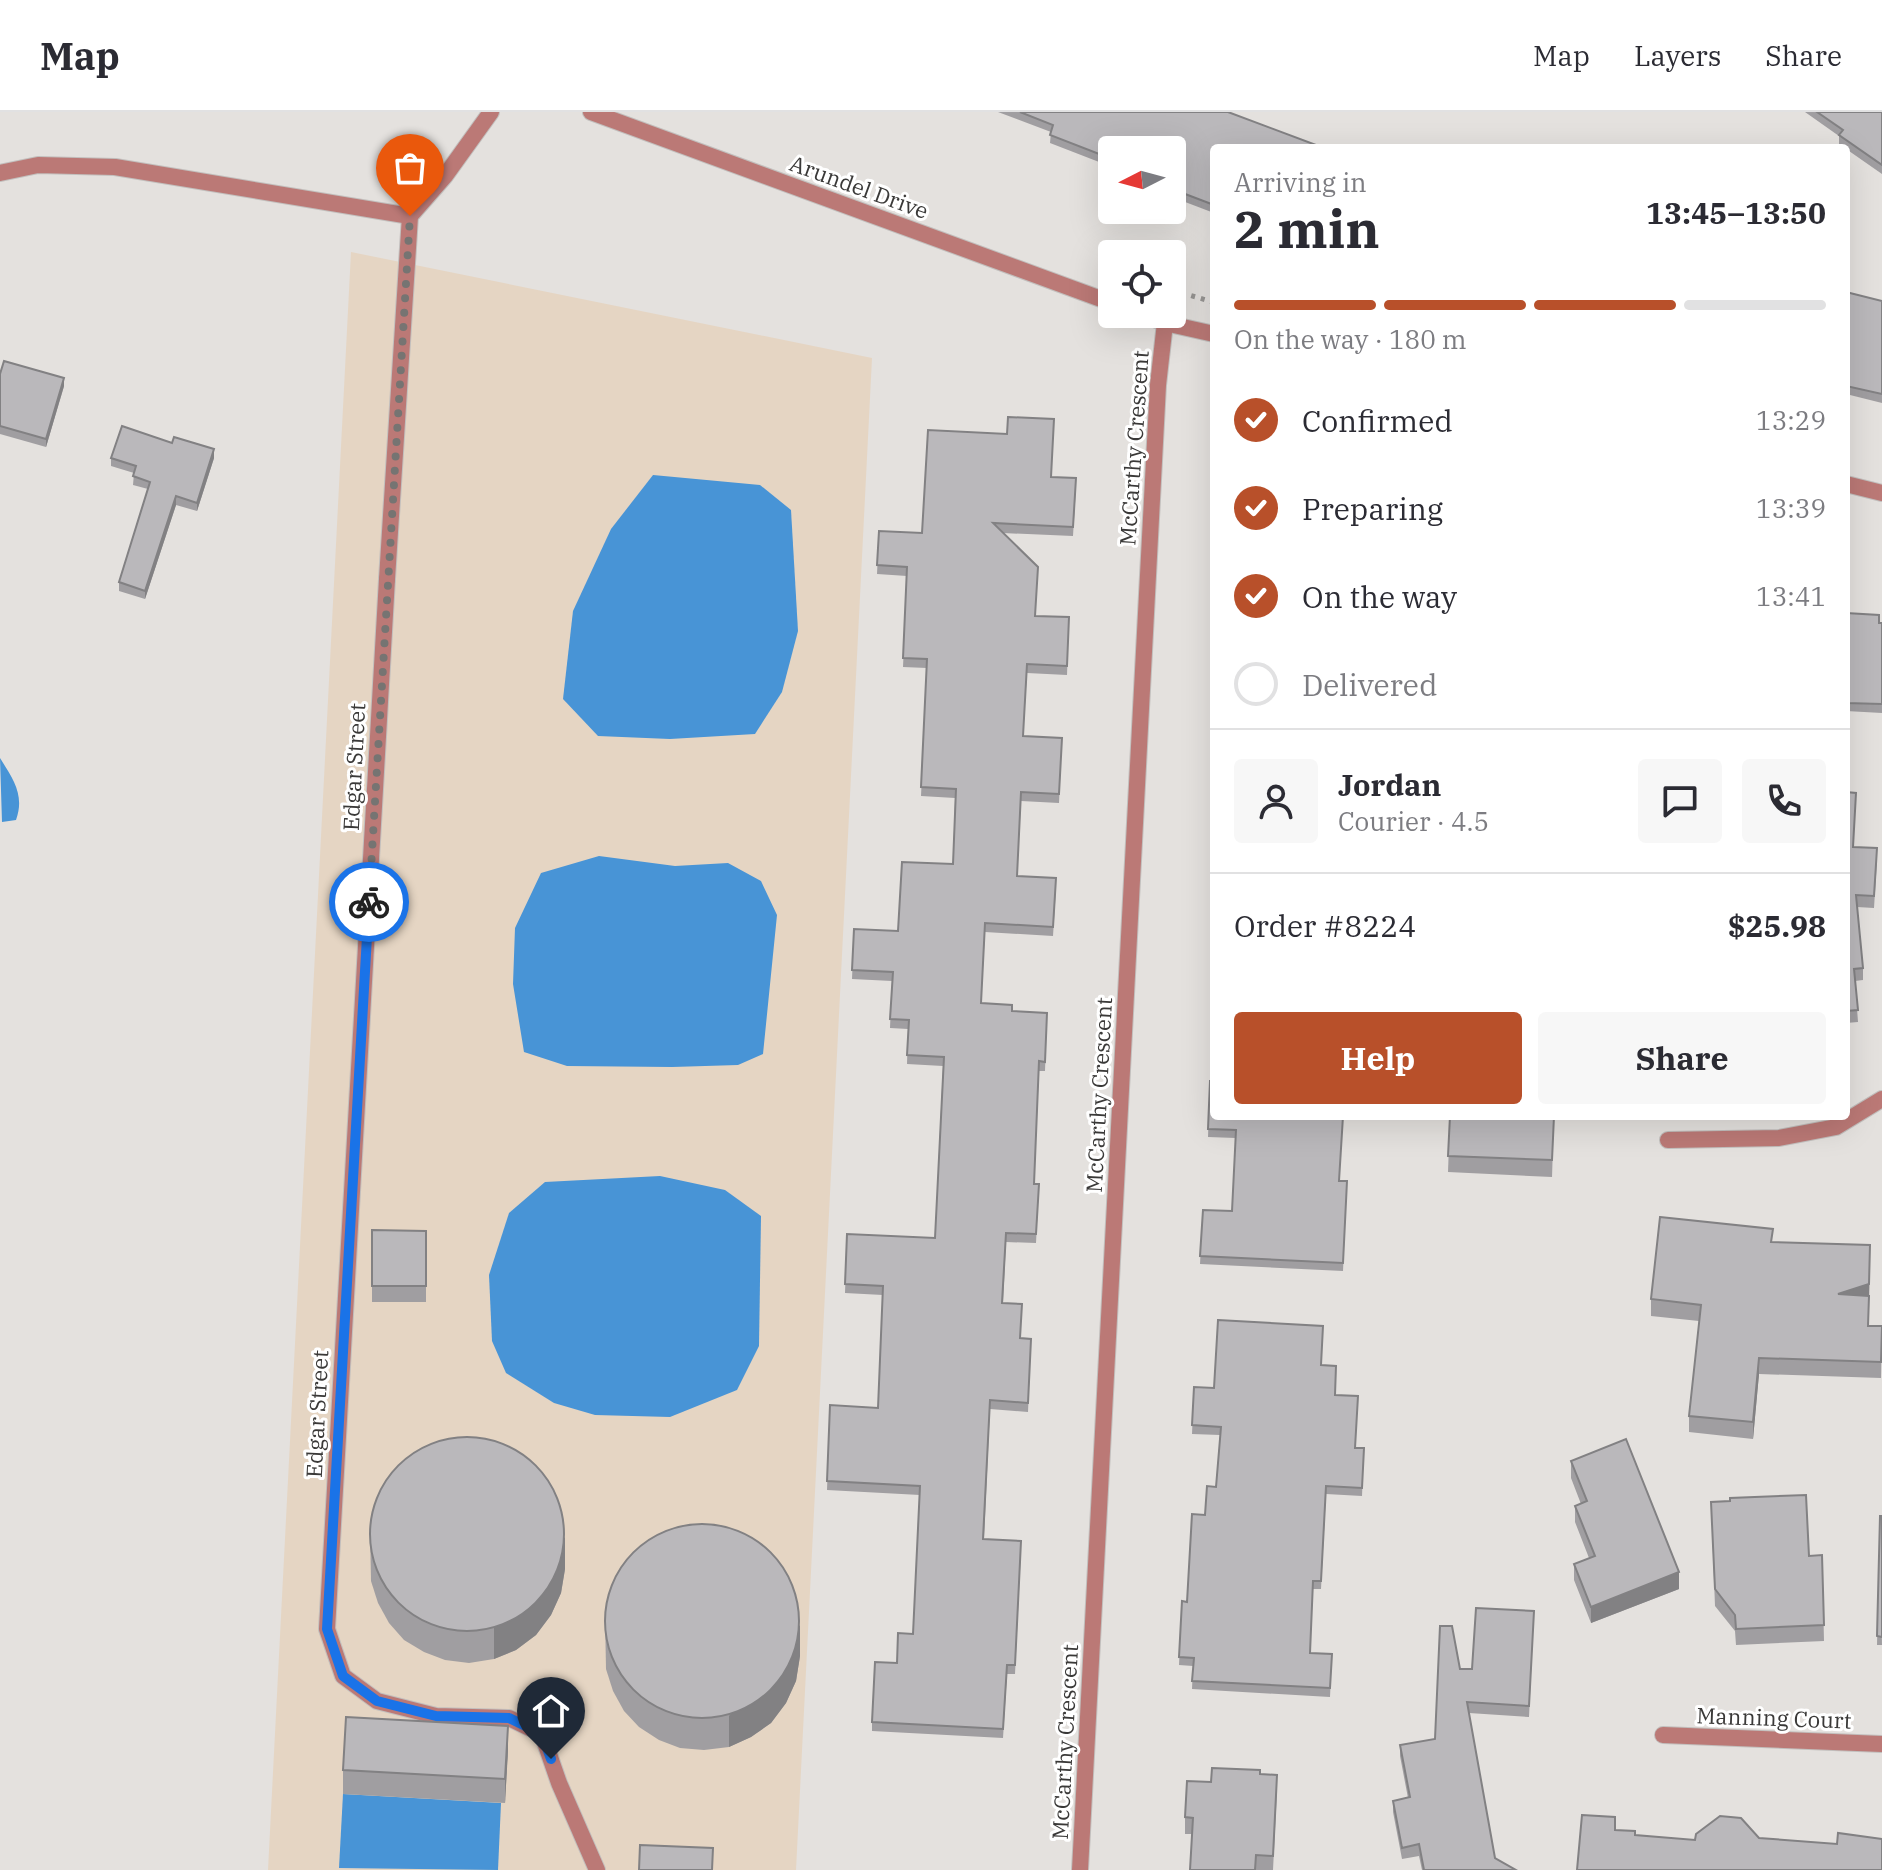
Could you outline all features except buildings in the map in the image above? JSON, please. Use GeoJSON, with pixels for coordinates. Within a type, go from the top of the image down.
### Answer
{"type":"FeatureCollection","features":[{"type":"Feature","properties":{"kind":"street"},"geometry":{"type":"LineString","coordinates":[[0,173],[38,165],[115,167],[410,216],[445,176],[491,112]]}},
{"type":"Feature","properties":{"kind":"street","name":"Arundel Drive"},"geometry":{"type":"LineString","coordinates":[[591,112],[1098,298]]}},
{"type":"Feature","properties":{"kind":"street","name":"Edgar Street"},"geometry":{"type":"LineString","coordinates":[[410,216],[327,1629],[343,1676],[377,1701],[436,1716],[509,1718],[542,1734],[559,1783],[597,1870]]}},
{"type":"Feature","properties":{"kind":"street","name":"McCarthy Crescent"},"geometry":{"type":"LineString","coordinates":[[1080,1870],[1158,385],[1164,328]]}},
{"type":"Feature","properties":{"kind":"street"},"geometry":{"type":"LineString","coordinates":[[1186,328],[1210,333]]}},
{"type":"Feature","properties":{"kind":"street"},"geometry":{"type":"LineString","coordinates":[[1850,485],[1882,493]]}},
{"type":"Feature","properties":{"kind":"street"},"geometry":{"type":"LineString","coordinates":[[1850,1118],[1882,1099]]}},
{"type":"Feature","properties":{"kind":"street"},"geometry":{"type":"LineString","coordinates":[[1668,1140],[1779,1138],[1836,1127],[1848,1120]]}},
{"type":"Feature","properties":{"kind":"street","name":"Manning Court"},"geometry":{"type":"LineString","coordinates":[[1663,1735],[1882,1744]]}},
{"type":"Feature","properties":{"kind":"path"},"geometry":{"type":"LineString","coordinates":[[1186,294],[1210,301]]}},
{"type":"Feature","properties":{"kind":"shaded area"},"geometry":{"type":"Polygon","coordinates":[[[351,252],[872,358],[796,1870],[268,1870],[351,252]]]}},
{"type":"Feature","properties":{"kind":"water"},"geometry":{"type":"Polygon","coordinates":[[[653,475],[760,485],[791,510],[798,631],[782,692],[755,734],[670,739],[598,736],[563,699],[573,611],[611,529],[653,475]]]}},
{"type":"Feature","properties":{"kind":"water"},"geometry":{"type":"Polygon","coordinates":[[[0,758],[16,788],[19,803],[16,820],[2,822],[0,758]]]}},
{"type":"Feature","properties":{"kind":"water"},"geometry":{"type":"Polygon","coordinates":[[[599,856],[675,866],[728,863],[761,881],[777,915],[763,1054],[738,1065],[672,1067],[567,1066],[524,1052],[513,984],[515,928],[541,873],[599,856]]]}},
{"type":"Feature","properties":{"kind":"water"},"geometry":{"type":"Polygon","coordinates":[[[660,1176],[725,1190],[761,1216],[759,1346],[737,1390],[670,1417],[595,1415],[554,1403],[506,1373],[492,1341],[489,1275],[509,1213],[545,1182],[660,1176]]]}},
{"type":"Feature","properties":{"kind":"water"},"geometry":{"type":"Polygon","coordinates":[[[343,1794],[501,1803],[498,1870],[339,1868],[343,1794]]]}},
{"type":"Feature","properties":{"kind":"way so far"},"geometry":{"type":"LineString","coordinates":[[369,902],[410,216]]}},
{"type":"Feature","properties":{"kind":"route"},"geometry":{"type":"LineString","coordinates":[[369,902],[327,1629],[343,1676],[377,1701],[436,1716],[509,1718],[542,1734],[551,1759]]}}]}
